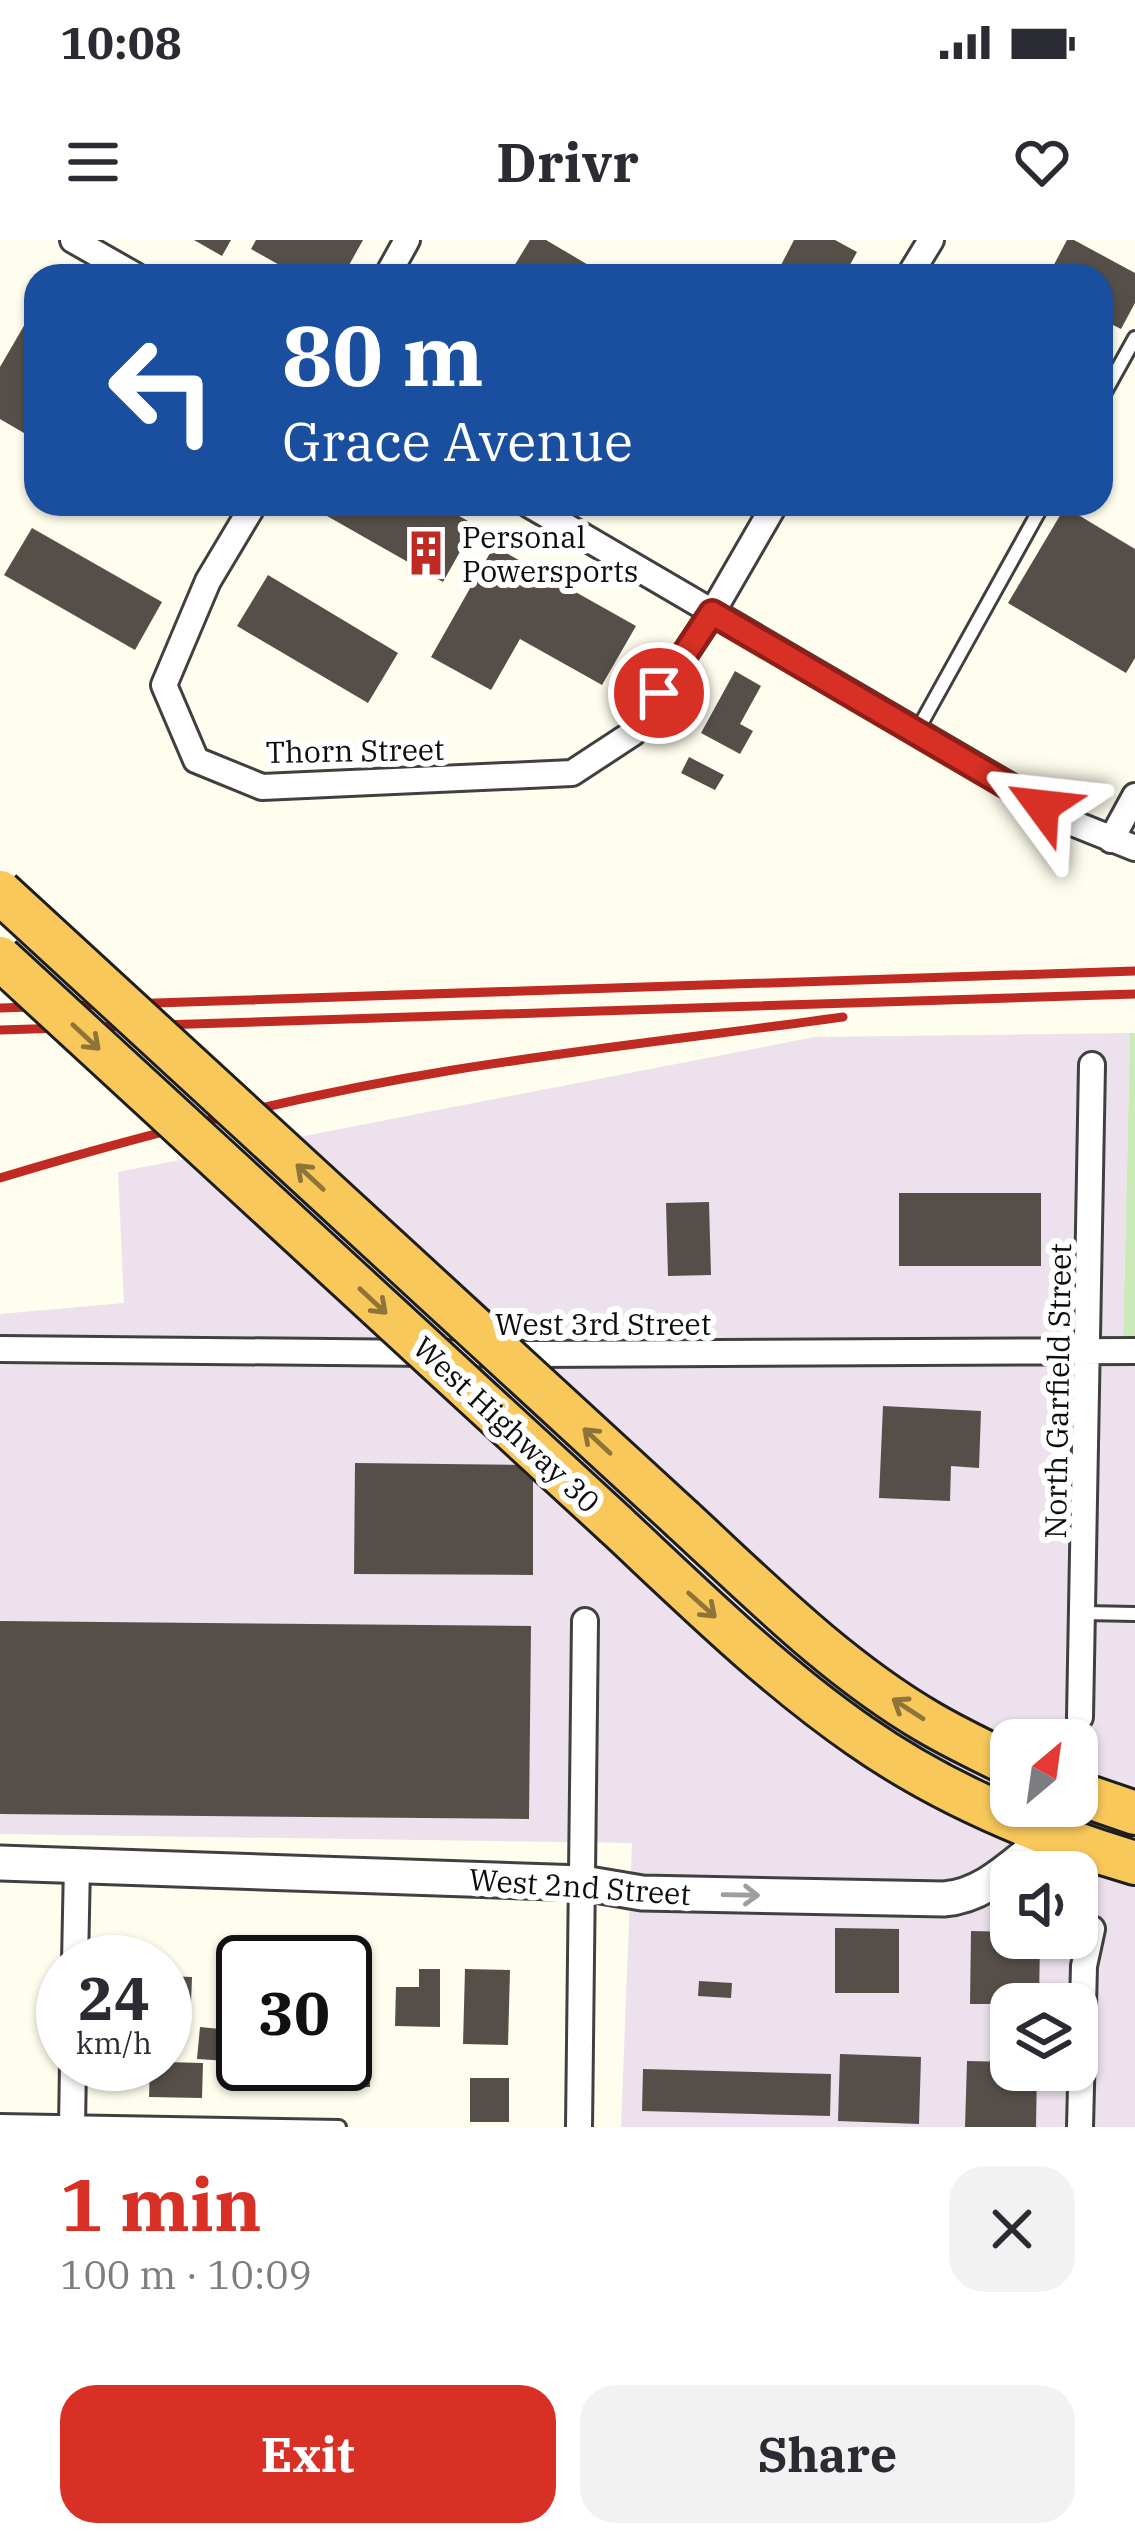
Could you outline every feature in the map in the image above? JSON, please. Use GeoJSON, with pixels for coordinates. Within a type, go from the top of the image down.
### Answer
{"type":"FeatureCollection","features":[{"type":"Feature","properties":{"kind":"highway","name":"West Highway 30"},"geometry":{"type":"LineString","coordinates":[[0,892],[844,1664],[928,1722],[990,1754]]}},
{"type":"Feature","properties":{"kind":"highway","name":"West Highway 30"},"geometry":{"type":"LineString","coordinates":[[0,958],[747,1645],[861,1737],[959,1794],[1053,1835]]}},
{"type":"Feature","properties":{"kind":"highway"},"geometry":{"type":"LineString","coordinates":[[1098,1800],[1135,1813]]}},
{"type":"Feature","properties":{"kind":"highway"},"geometry":{"type":"LineString","coordinates":[[1053,1835],[1135,1863]]}},
{"type":"Feature","properties":{"kind":"street"},"geometry":{"type":"LineString","coordinates":[[73,240],[115,264]]}},
{"type":"Feature","properties":{"kind":"street","name":"Thorn Street"},"geometry":{"type":"LineString","coordinates":[[247,516],[208,581],[164,685],[196,760],[262,787],[572,773],[634,733],[712,613]]}},
{"type":"Feature","properties":{"kind":"street"},"geometry":{"type":"LineString","coordinates":[[548,516],[1075,824],[1123,844],[1135,796]]}},
{"type":"Feature","properties":{"kind":"street"},"geometry":{"type":"LineString","coordinates":[[712,613],[769,516]]}},
{"type":"Feature","properties":{"kind":"street","name":"North Garfield Street"},"geometry":{"type":"LineString","coordinates":[[1080,1718],[1092,1065]]}},
{"type":"Feature","properties":{"kind":"street","name":"West 3rd Street"},"geometry":{"type":"LineString","coordinates":[[0,1349],[535,1354],[1135,1351]]}},
{"type":"Feature","properties":{"kind":"street"},"geometry":{"type":"LineString","coordinates":[[579,2127],[585,1621]]}},
{"type":"Feature","properties":{"kind":"street","name":"West 2nd Street"},"geometry":{"type":"LineString","coordinates":[[0,1863],[583,1883],[642,1893],[962,1898],[1006,1872],[1053,1835]]}},
{"type":"Feature","properties":{"kind":"street"},"geometry":{"type":"LineString","coordinates":[[76,1935],[77,1864]]}},
{"type":"Feature","properties":{"kind":"street"},"geometry":{"type":"LineString","coordinates":[[1080,2127],[1085,1959]]}},
{"type":"Feature","properties":{"kind":"street"},"geometry":{"type":"LineString","coordinates":[[72,2124],[73,2091]]}},
{"type":"Feature","properties":{"kind":"lane"},"geometry":{"type":"LineString","coordinates":[[1113,377],[1135,338]]}},
{"type":"Feature","properties":{"kind":"lane"},"geometry":{"type":"LineString","coordinates":[[916,732],[1036,516]]}},
{"type":"Feature","properties":{"kind":"lane"},"geometry":{"type":"LineString","coordinates":[[1084,1613],[1135,1614]]}},
{"type":"Feature","properties":{"kind":"lane"},"geometry":{"type":"LineString","coordinates":[[0,2121],[339,2127]]}},
{"type":"Feature","properties":{"kind":"shaded area"},"geometry":{"type":"Polygon","coordinates":[[[1130,1033],[1123,1339],[1135,1340],[1135,2127],[621,2127],[632,1843],[0,1834],[0,1314],[124,1303],[118,1172],[815,1037],[1130,1033]]]}},
{"type":"Feature","properties":{"kind":"green space"},"geometry":{"type":"Polygon","coordinates":[[[1130,1033],[1135,1033],[1135,1340],[1123,1340],[1130,1033]]]}},
{"type":"Feature","properties":{"kind":"building"},"geometry":{"type":"Polygon","coordinates":[[[194,240],[231,240],[222,256],[194,240]]]}},
{"type":"Feature","properties":{"kind":"building"},"geometry":{"type":"Polygon","coordinates":[[[256,240],[363,240],[350,264],[278,264],[251,249],[256,240]]]}},
{"type":"Feature","properties":{"kind":"building"},"geometry":{"type":"Polygon","coordinates":[[[530,240],[546,240],[587,264],[515,264],[530,240]]]}},
{"type":"Feature","properties":{"kind":"building"},"geometry":{"type":"Polygon","coordinates":[[[794,240],[835,240],[857,252],[850,264],[782,264],[794,240]]]}},
{"type":"Feature","properties":{"kind":"building"},"geometry":{"type":"Polygon","coordinates":[[[1067,240],[1074,240],[1135,273],[1135,303],[1121,329],[1113,325],[1113,264],[1054,264],[1067,240]]]}},
{"type":"Feature","properties":{"kind":"building"},"geometry":{"type":"Polygon","coordinates":[[[24,326],[24,433],[0,419],[0,367],[24,326]]]}},
{"type":"Feature","properties":{"kind":"building","name":"Personal Powersports"},"geometry":{"type":"Polygon","coordinates":[[[327,516],[459,516],[475,525],[443,582],[327,516]]]}},
{"type":"Feature","properties":{"kind":"building"},"geometry":{"type":"Polygon","coordinates":[[[1060,516],[1080,516],[1135,549],[1135,658],[1126,673],[1008,603],[1060,516]]]}},
{"type":"Feature","properties":{"kind":"building"},"geometry":{"type":"Polygon","coordinates":[[[32,528],[162,602],[135,650],[4,575],[32,528]]]}},
{"type":"Feature","properties":{"kind":"building"},"geometry":{"type":"Polygon","coordinates":[[[494,546],[636,626],[602,685],[520,639],[491,690],[431,657],[494,546]]]}},
{"type":"Feature","properties":{"kind":"building"},"geometry":{"type":"Polygon","coordinates":[[[268,575],[398,653],[368,703],[237,626],[268,575]]]}},
{"type":"Feature","properties":{"kind":"building"},"geometry":{"type":"Polygon","coordinates":[[[735,671],[761,686],[740,724],[753,731],[740,754],[701,733],[735,671]]]}},
{"type":"Feature","properties":{"kind":"building"},"geometry":{"type":"Polygon","coordinates":[[[689,757],[724,775],[715,790],[681,773],[689,757]]]}},
{"type":"Feature","properties":{"kind":"building"},"geometry":{"type":"Polygon","coordinates":[[[899,1193],[1041,1193],[1041,1266],[899,1266],[899,1193]]]}},
{"type":"Feature","properties":{"kind":"building"},"geometry":{"type":"Polygon","coordinates":[[[709,1202],[711,1275],[668,1276],[666,1203],[709,1202]]]}},
{"type":"Feature","properties":{"kind":"building"},"geometry":{"type":"Polygon","coordinates":[[[883,1406],[981,1411],[979,1468],[951,1466],[950,1501],[879,1498],[883,1406]]]}},
{"type":"Feature","properties":{"kind":"building"},"geometry":{"type":"Polygon","coordinates":[[[355,1463],[533,1465],[533,1575],[354,1574],[355,1463]]]}},
{"type":"Feature","properties":{"kind":"building"},"geometry":{"type":"Polygon","coordinates":[[[0,1621],[531,1626],[529,1819],[0,1814],[0,1621]]]}},
{"type":"Feature","properties":{"kind":"building"},"geometry":{"type":"Polygon","coordinates":[[[835,1928],[899,1929],[899,1993],[835,1993],[835,1928]]]}},
{"type":"Feature","properties":{"kind":"building"},"geometry":{"type":"Polygon","coordinates":[[[971,1931],[990,1931],[990,1959],[1040,1959],[1039,1983],[990,1983],[990,2004],[970,2004],[971,1931]]]}},
{"type":"Feature","properties":{"kind":"building"},"geometry":{"type":"Polygon","coordinates":[[[419,1969],[440,1969],[440,2027],[395,2026],[396,1987],[419,1987],[419,1969]]]}},
{"type":"Feature","properties":{"kind":"building"},"geometry":{"type":"Polygon","coordinates":[[[465,1969],[510,1970],[508,2045],[463,2044],[465,1969]]]}},
{"type":"Feature","properties":{"kind":"building"},"geometry":{"type":"Polygon","coordinates":[[[699,1981],[732,1983],[731,1998],[698,1996],[699,1981]]]}},
{"type":"Feature","properties":{"kind":"building"},"geometry":{"type":"Polygon","coordinates":[[[200,2027],[216,2029],[216,2060],[197,2059],[200,2027]]]}},
{"type":"Feature","properties":{"kind":"building"},"geometry":{"type":"Polygon","coordinates":[[[840,2054],[921,2057],[919,2124],[838,2121],[840,2054]]]}},
{"type":"Feature","properties":{"kind":"building"},"geometry":{"type":"Polygon","coordinates":[[[967,2061],[990,2062],[990,2091],[1037,2091],[1036,2127],[965,2127],[967,2061]]]}},
{"type":"Feature","properties":{"kind":"building"},"geometry":{"type":"Polygon","coordinates":[[[192,2063],[203,2063],[202,2098],[149,2097],[149,2091],[192,2091],[192,2063]]]}},
{"type":"Feature","properties":{"kind":"building"},"geometry":{"type":"Polygon","coordinates":[[[643,2069],[831,2074],[830,2116],[642,2111],[643,2069]]]}},
{"type":"Feature","properties":{"kind":"building"},"geometry":{"type":"Polygon","coordinates":[[[470,2078],[509,2078],[509,2122],[470,2122],[470,2078]]]}},
{"type":"Feature","properties":{"kind":"railway"},"geometry":{"type":"LineString","coordinates":[[0,1008],[1135,971]]}},
{"type":"Feature","properties":{"kind":"railway"},"geometry":{"type":"LineString","coordinates":[[0,1030],[1135,994]]}},
{"type":"Feature","properties":{"kind":"railway"},"geometry":{"type":"LineString","coordinates":[[0,1178],[225,1116],[338,1091],[550,1055],[843,1017]]}},
{"type":"Feature","properties":{"kind":"place","name":"Personal Powersports"},"geometry":{"type":"Point","coordinates":[426,553]}},
{"type":"Feature","properties":{"kind":"route"},"geometry":{"type":"LineString","coordinates":[[659,693],[712,613],[1042,806]]}}]}
